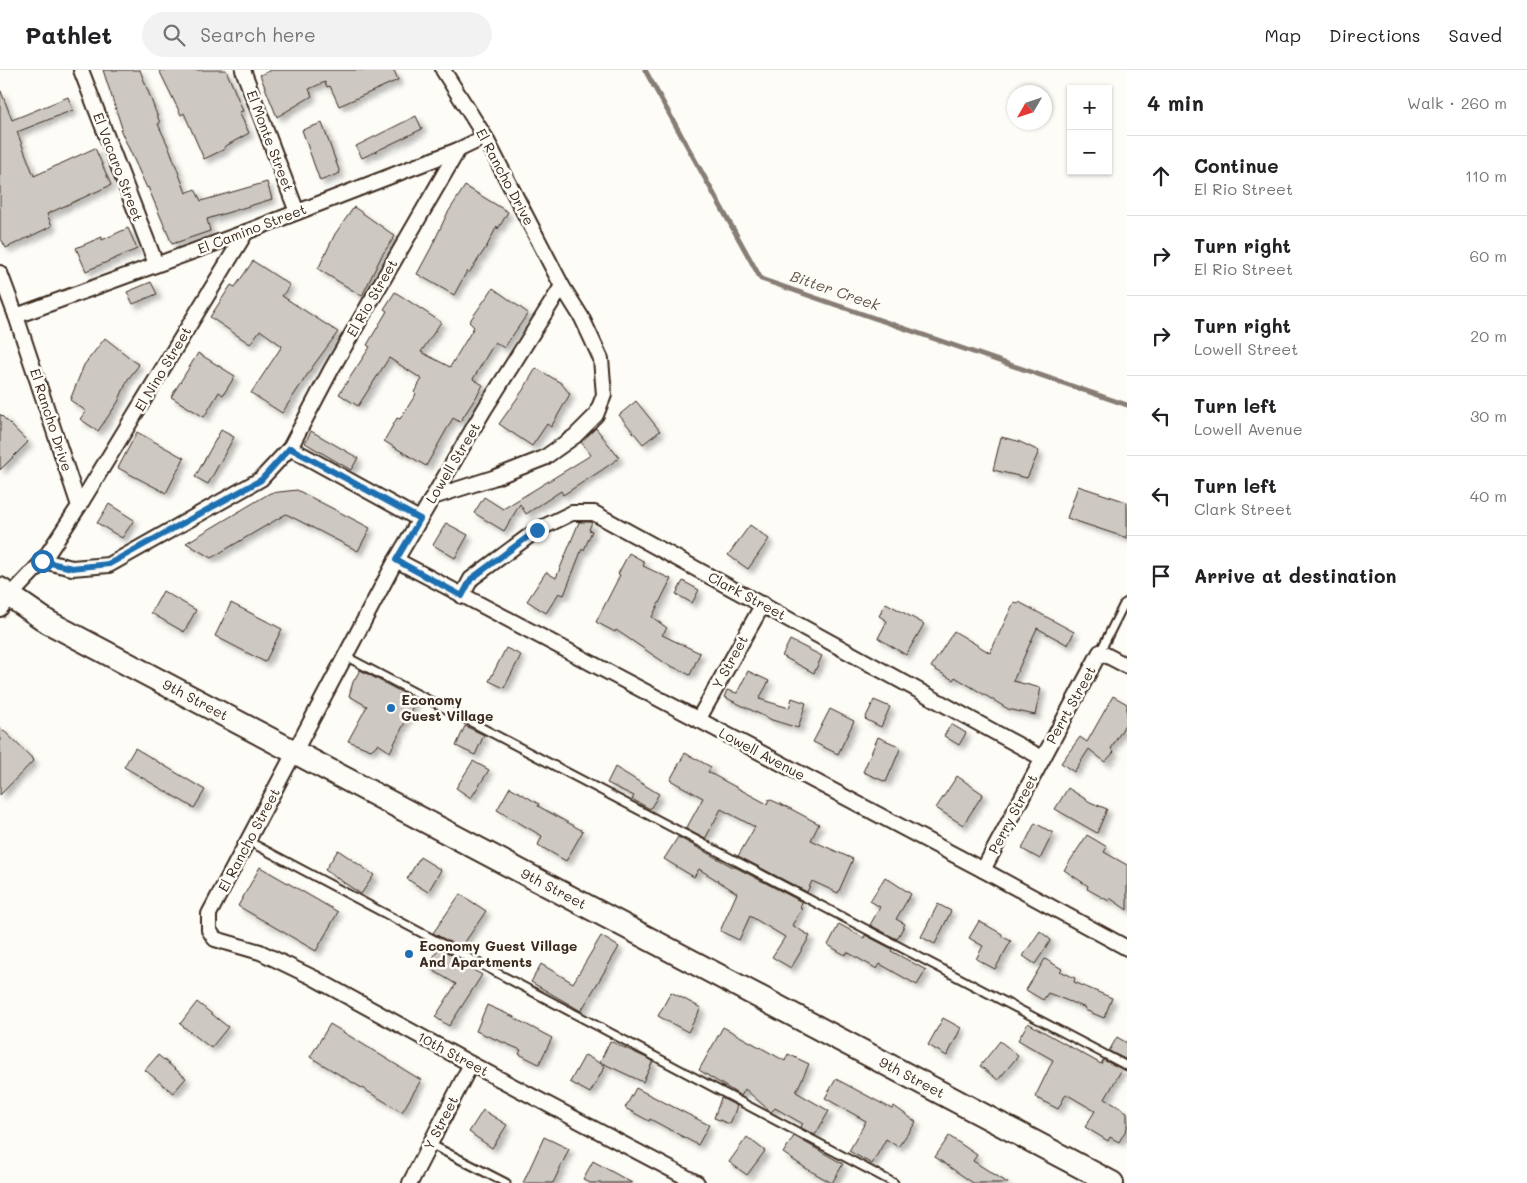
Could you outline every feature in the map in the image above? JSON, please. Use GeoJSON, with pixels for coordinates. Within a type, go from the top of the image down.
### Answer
{"type":"FeatureCollection","features":[{"type":"Feature","properties":{"kind":"main road","name":"9th Street"},"geometry":{"type":"LineString","coordinates":[[3,598],[296,751],[1108,1182]]}},
{"type":"Feature","properties":{"kind":"street","name":"El Vacaro Street"},"geometry":{"type":"LineString","coordinates":[[81,70],[156,264]]}},
{"type":"Feature","properties":{"kind":"street","name":"El Monte Street"},"geometry":{"type":"LineString","coordinates":[[243,70],[297,212]]}},
{"type":"Feature","properties":{"kind":"street","name":"El Rancho Drive"},"geometry":{"type":"LineString","coordinates":[[433,497],[492,478],[544,458],[575,436],[596,415],[604,394],[601,359],[582,318],[562,286],[485,138],[443,70]]}},
{"type":"Feature","properties":{"kind":"street","name":"El Camino Street"},"geometry":{"type":"LineString","coordinates":[[16,316],[246,232],[485,138]]}},
{"type":"Feature","properties":{"kind":"street","name":"El Rio Street"},"geometry":{"type":"LineString","coordinates":[[42,561],[72,568],[109,564],[261,480],[290,448],[331,370],[458,150]]}},
{"type":"Feature","properties":{"kind":"street","name":"El Nino Street"},"geometry":{"type":"LineString","coordinates":[[79,506],[246,232]]}},
{"type":"Feature","properties":{"kind":"street","name":"El Rancho Drive"},"geometry":{"type":"LineString","coordinates":[[0,273],[79,506]]}},
{"type":"Feature","properties":{"kind":"street","name":"Lowell Street"},"geometry":{"type":"LineString","coordinates":[[296,751],[396,560],[489,402],[562,286]]}},
{"type":"Feature","properties":{"kind":"street"},"geometry":{"type":"LineString","coordinates":[[290,448],[420,519]]}},
{"type":"Feature","properties":{"kind":"street"},"geometry":{"type":"LineString","coordinates":[[3,598],[42,561],[79,506]]}},
{"type":"Feature","properties":{"kind":"street","name":"Clark Street"},"geometry":{"type":"LineString","coordinates":[[462,596],[471,579],[537,530],[572,513],[594,513],[1042,758]]}},
{"type":"Feature","properties":{"kind":"street","name":"Lowell Avenue"},"geometry":{"type":"LineString","coordinates":[[396,560],[1127,948]]}},
{"type":"Feature","properties":{"kind":"street","name":"Y Street"},"geometry":{"type":"LineString","coordinates":[[698,720],[762,604]]}},
{"type":"Feature","properties":{"kind":"street"},"geometry":{"type":"LineString","coordinates":[[1100,652],[1127,666]]}},
{"type":"Feature","properties":{"kind":"street","name":"Perrt Street"},"geometry":{"type":"LineString","coordinates":[[1042,758],[1100,652]]}},
{"type":"Feature","properties":{"kind":"street","name":"El Rancho Street"},"geometry":{"type":"LineString","coordinates":[[209,930],[209,914],[296,751]]}},
{"type":"Feature","properties":{"kind":"street","name":"Perry Street"},"geometry":{"type":"LineString","coordinates":[[983,870],[1042,758]]}},
{"type":"Feature","properties":{"kind":"street","name":"10th Street"},"geometry":{"type":"LineString","coordinates":[[209,930],[215,938],[260,952],[314,978],[471,1064],[697,1183]]}},
{"type":"Feature","properties":{"kind":"street","name":"Y Street"},"geometry":{"type":"LineString","coordinates":[[410,1183],[471,1064]]}},
{"type":"Feature","properties":{"kind":"lane"},"geometry":{"type":"LineString","coordinates":[[1100,652],[1124,604],[1127,602]]}},
{"type":"Feature","properties":{"kind":"lane"},"geometry":{"type":"LineString","coordinates":[[345,656],[1127,1066]]}},
{"type":"Feature","properties":{"kind":"lane"},"geometry":{"type":"LineString","coordinates":[[248,841],[894,1183]]}},
{"type":"Feature","properties":{"kind":"lane"},"geometry":{"type":"LineString","coordinates":[[430,1144],[506,1183]]}},
{"type":"Feature","properties":{"kind":"building"},"geometry":{"type":"Polygon","coordinates":[[[103,70],[140,70],[160,123],[158,124],[186,193],[195,189],[201,201],[267,182],[272,199],[207,219],[210,231],[172,244],[148,187],[120,129],[122,128],[103,70]]]}},
{"type":"Feature","properties":{"kind":"building"},"geometry":{"type":"Polygon","coordinates":[[[159,70],[226,70],[243,111],[239,112],[249,133],[224,147],[225,149],[204,159],[184,113],[181,115],[159,70]]]}},
{"type":"Feature","properties":{"kind":"building"},"geometry":{"type":"Polygon","coordinates":[[[272,70],[394,70],[398,80],[339,106],[330,86],[327,87],[325,82],[309,89],[312,96],[277,117],[260,75],[272,70]]]}},
{"type":"Feature","properties":{"kind":"building"},"geometry":{"type":"Polygon","coordinates":[[[0,91],[12,120],[68,97],[73,110],[17,132],[34,176],[95,148],[111,185],[47,214],[52,226],[6,248],[0,237],[0,91]]]}},
{"type":"Feature","properties":{"kind":"building"},"geometry":{"type":"Polygon","coordinates":[[[416,116],[422,129],[362,158],[356,146],[416,116]]]}},
{"type":"Feature","properties":{"kind":"building"},"geometry":{"type":"Polygon","coordinates":[[[322,123],[340,173],[320,181],[302,130],[322,123]]]}},
{"type":"Feature","properties":{"kind":"building"},"geometry":{"type":"Polygon","coordinates":[[[465,186],[508,212],[498,229],[497,226],[487,246],[469,273],[467,271],[454,295],[417,274],[447,214],[465,186]]]}},
{"type":"Feature","properties":{"kind":"building"},"geometry":{"type":"Polygon","coordinates":[[[354,207],[395,236],[382,255],[362,296],[318,269],[335,234],[354,207]]]}},
{"type":"Feature","properties":{"kind":"building"},"geometry":{"type":"Polygon","coordinates":[[[128,228],[137,249],[86,271],[76,248],[102,237],[102,240],[128,228]]]}},
{"type":"Feature","properties":{"kind":"building"},"geometry":{"type":"Polygon","coordinates":[[[253,261],[290,285],[282,296],[338,332],[282,413],[251,393],[282,346],[260,330],[250,344],[210,317],[231,285],[235,287],[253,261]]]}},
{"type":"Feature","properties":{"kind":"building"},"geometry":{"type":"Polygon","coordinates":[[[151,282],[157,294],[133,304],[127,292],[151,282]]]}},
{"type":"Feature","properties":{"kind":"building"},"geometry":{"type":"Polygon","coordinates":[[[493,288],[528,313],[504,348],[495,342],[473,379],[483,385],[478,394],[460,422],[453,418],[426,466],[384,441],[397,418],[400,419],[416,394],[414,392],[422,379],[389,358],[358,406],[339,394],[370,347],[367,345],[387,311],[384,309],[395,292],[441,322],[421,352],[450,367],[474,327],[469,322],[493,288]]]}},
{"type":"Feature","properties":{"kind":"building"},"geometry":{"type":"Polygon","coordinates":[[[105,338],[139,365],[128,379],[118,402],[98,431],[80,419],[86,411],[70,400],[84,365],[105,338]]]}},
{"type":"Feature","properties":{"kind":"building"},"geometry":{"type":"Polygon","coordinates":[[[198,353],[235,376],[223,395],[219,392],[204,417],[171,397],[198,353]]]}},
{"type":"Feature","properties":{"kind":"building"},"geometry":{"type":"Polygon","coordinates":[[[536,368],[561,383],[570,394],[551,427],[547,424],[532,446],[499,424],[536,368]]]}},
{"type":"Feature","properties":{"kind":"building"},"geometry":{"type":"Polygon","coordinates":[[[636,401],[660,431],[643,444],[619,415],[636,401]]]}},
{"type":"Feature","properties":{"kind":"building"},"geometry":{"type":"Polygon","coordinates":[[[0,414],[28,442],[0,470],[0,414]]]}},
{"type":"Feature","properties":{"kind":"building"},"geometry":{"type":"Polygon","coordinates":[[[596,428],[619,458],[602,470],[563,495],[561,491],[526,514],[520,504],[504,531],[474,513],[484,497],[503,509],[591,455],[581,442],[596,428]]]}},
{"type":"Feature","properties":{"kind":"building"},"geometry":{"type":"Polygon","coordinates":[[[221,430],[234,437],[208,484],[195,477],[221,430]]]}},
{"type":"Feature","properties":{"kind":"building"},"geometry":{"type":"Polygon","coordinates":[[[311,431],[358,458],[351,470],[305,443],[311,431]]]}},
{"type":"Feature","properties":{"kind":"building"},"geometry":{"type":"Polygon","coordinates":[[[137,432],[184,458],[166,493],[118,468],[137,432]]]}},
{"type":"Feature","properties":{"kind":"building"},"geometry":{"type":"Polygon","coordinates":[[[1001,437],[1018,441],[1039,451],[1027,478],[993,470],[1001,437]]]}},
{"type":"Feature","properties":{"kind":"building"},"geometry":{"type":"Polygon","coordinates":[[[1078,486],[1127,502],[1127,538],[1067,518],[1078,486]]]}},
{"type":"Feature","properties":{"kind":"building"},"geometry":{"type":"Polygon","coordinates":[[[297,490],[370,528],[358,551],[286,514],[211,558],[186,543],[270,493],[297,490]]]}},
{"type":"Feature","properties":{"kind":"building"},"geometry":{"type":"Polygon","coordinates":[[[109,504],[134,520],[122,538],[97,523],[109,504]]]}},
{"type":"Feature","properties":{"kind":"building"},"geometry":{"type":"Polygon","coordinates":[[[579,522],[592,522],[589,530],[592,531],[584,550],[582,549],[564,595],[559,593],[546,613],[527,601],[546,572],[556,578],[579,522]]]}},
{"type":"Feature","properties":{"kind":"building"},"geometry":{"type":"Polygon","coordinates":[[[446,523],[468,535],[455,558],[433,545],[446,523]]]}},
{"type":"Feature","properties":{"kind":"building"},"geometry":{"type":"Polygon","coordinates":[[[750,525],[769,539],[748,569],[728,555],[750,525]]]}},
{"type":"Feature","properties":{"kind":"building"},"geometry":{"type":"Polygon","coordinates":[[[629,553],[645,562],[643,566],[671,579],[652,617],[667,628],[662,635],[700,653],[690,675],[665,663],[616,630],[615,632],[596,622],[629,553]]]}},
{"type":"Feature","properties":{"kind":"building"},"geometry":{"type":"Polygon","coordinates":[[[683,581],[699,590],[692,603],[676,594],[683,581]]]}},
{"type":"Feature","properties":{"kind":"building"},"geometry":{"type":"Polygon","coordinates":[[[163,591],[196,610],[184,632],[151,613],[163,591]]]}},
{"type":"Feature","properties":{"kind":"building"},"geometry":{"type":"Polygon","coordinates":[[[1014,602],[1018,604],[1019,602],[1074,632],[1068,645],[1037,628],[1013,681],[1041,688],[1035,715],[1008,709],[955,677],[953,680],[931,667],[954,631],[990,653],[1014,602]]]}},
{"type":"Feature","properties":{"kind":"building"},"geometry":{"type":"Polygon","coordinates":[[[231,603],[282,629],[265,662],[215,636],[231,603]]]}},
{"type":"Feature","properties":{"kind":"building"},"geometry":{"type":"Polygon","coordinates":[[[886,603],[924,624],[906,655],[878,638],[887,621],[879,616],[886,603]]]}},
{"type":"Feature","properties":{"kind":"building"},"geometry":{"type":"Polygon","coordinates":[[[790,640],[822,656],[814,673],[782,656],[790,640]]]}},
{"type":"Feature","properties":{"kind":"building"},"geometry":{"type":"Polygon","coordinates":[[[506,648],[521,655],[504,688],[489,681],[506,648]]]}},
{"type":"Feature","properties":{"kind":"building","name":"Economy Guest Village"},"geometry":{"type":"Polygon","coordinates":[[[360,670],[416,700],[390,752],[378,744],[371,750],[348,741],[367,706],[349,696],[353,682],[360,670]]]}},
{"type":"Feature","properties":{"kind":"building"},"geometry":{"type":"Polygon","coordinates":[[[748,671],[769,681],[759,699],[789,708],[792,698],[806,703],[798,728],[772,720],[724,697],[727,690],[737,693],[748,671]]]}},
{"type":"Feature","properties":{"kind":"building"},"geometry":{"type":"Polygon","coordinates":[[[1113,696],[1127,704],[1127,721],[1111,749],[1114,752],[1105,762],[1089,749],[1074,772],[1061,763],[1080,737],[1087,742],[1113,696]]]}},
{"type":"Feature","properties":{"kind":"building"},"geometry":{"type":"Polygon","coordinates":[[[874,700],[890,707],[881,727],[865,719],[874,700]]]}},
{"type":"Feature","properties":{"kind":"building"},"geometry":{"type":"Polygon","coordinates":[[[830,709],[854,721],[838,754],[813,742],[830,709]]]}},
{"type":"Feature","properties":{"kind":"building"},"geometry":{"type":"Polygon","coordinates":[[[951,724],[966,733],[959,745],[944,736],[951,724]]]}},
{"type":"Feature","properties":{"kind":"building"},"geometry":{"type":"Polygon","coordinates":[[[465,726],[484,735],[475,755],[456,746],[465,726]]]}},
{"type":"Feature","properties":{"kind":"building"},"geometry":{"type":"Polygon","coordinates":[[[0,727],[34,760],[0,795],[0,727]]]}},
{"type":"Feature","properties":{"kind":"building"},"geometry":{"type":"Polygon","coordinates":[[[878,737],[901,747],[886,782],[863,772],[878,737]]]}},
{"type":"Feature","properties":{"kind":"building"},"geometry":{"type":"Polygon","coordinates":[[[135,748],[205,790],[194,808],[124,767],[135,748]]]}},
{"type":"Feature","properties":{"kind":"building"},"geometry":{"type":"Polygon","coordinates":[[[685,753],[711,767],[708,772],[767,804],[769,799],[819,824],[811,840],[853,859],[838,893],[812,881],[807,892],[738,856],[755,827],[721,809],[705,839],[686,829],[703,798],[670,780],[685,753]]]}},
{"type":"Feature","properties":{"kind":"building"},"geometry":{"type":"Polygon","coordinates":[[[473,761],[489,770],[471,798],[456,788],[473,761]]]}},
{"type":"Feature","properties":{"kind":"building"},"geometry":{"type":"Polygon","coordinates":[[[615,767],[659,794],[650,809],[632,799],[634,796],[607,783],[615,767]]]}},
{"type":"Feature","properties":{"kind":"building"},"geometry":{"type":"Polygon","coordinates":[[[957,776],[983,794],[963,825],[936,808],[957,776]]]}},
{"type":"Feature","properties":{"kind":"building"},"geometry":{"type":"Polygon","coordinates":[[[510,787],[539,804],[538,806],[583,831],[566,861],[538,845],[542,836],[497,810],[510,787]]]}},
{"type":"Feature","properties":{"kind":"building"},"geometry":{"type":"Polygon","coordinates":[[[1068,788],[1090,802],[1107,809],[1097,833],[1055,809],[1068,788]]]}},
{"type":"Feature","properties":{"kind":"building"},"geometry":{"type":"Polygon","coordinates":[[[1035,823],[1053,833],[1040,859],[1022,849],[1035,823]]]}},
{"type":"Feature","properties":{"kind":"building"},"geometry":{"type":"Polygon","coordinates":[[[1087,835],[1107,847],[1104,852],[1127,865],[1127,910],[1110,898],[1109,901],[1087,889],[1088,886],[1064,870],[1087,835]]]}},
{"type":"Feature","properties":{"kind":"building"},"geometry":{"type":"Polygon","coordinates":[[[678,837],[802,902],[800,908],[802,909],[792,925],[810,936],[791,968],[772,957],[785,937],[750,916],[739,940],[720,931],[737,893],[699,869],[694,877],[664,859],[678,837]]]}},
{"type":"Feature","properties":{"kind":"building"},"geometry":{"type":"Polygon","coordinates":[[[338,850],[374,875],[361,894],[325,870],[338,850]]]}},
{"type":"Feature","properties":{"kind":"building"},"geometry":{"type":"Polygon","coordinates":[[[420,857],[441,870],[428,892],[407,879],[420,857]]]}},
{"type":"Feature","properties":{"kind":"building"},"geometry":{"type":"Polygon","coordinates":[[[260,867],[338,912],[316,951],[238,906],[260,867]]]}},
{"type":"Feature","properties":{"kind":"building"},"geometry":{"type":"Polygon","coordinates":[[[885,877],[911,894],[896,919],[905,924],[897,939],[870,925],[880,907],[870,901],[885,877]]]}},
{"type":"Feature","properties":{"kind":"building"},"geometry":{"type":"Polygon","coordinates":[[[460,894],[486,911],[461,948],[433,933],[460,894]]]}},
{"type":"Feature","properties":{"kind":"building"},"geometry":{"type":"Polygon","coordinates":[[[938,904],[951,911],[935,944],[921,937],[938,904]]]}},
{"type":"Feature","properties":{"kind":"building"},"geometry":{"type":"Polygon","coordinates":[[[979,921],[1011,941],[995,969],[976,959],[983,946],[969,938],[979,921]]]}},
{"type":"Feature","properties":{"kind":"building"},"geometry":{"type":"Polygon","coordinates":[[[839,924],[864,938],[865,935],[892,949],[891,951],[926,970],[917,985],[880,964],[877,969],[847,952],[845,955],[828,945],[839,924]]]}},
{"type":"Feature","properties":{"kind":"building"},"geometry":{"type":"Polygon","coordinates":[[[1040,931],[1051,940],[1035,964],[1023,956],[1040,931]]]}},
{"type":"Feature","properties":{"kind":"building"},"geometry":{"type":"Polygon","coordinates":[[[601,936],[619,947],[581,1011],[531,982],[541,964],[573,983],[601,936]]]}},
{"type":"Feature","properties":{"kind":"building"},"geometry":{"type":"Polygon","coordinates":[[[439,948],[482,975],[449,1026],[435,1017],[456,984],[427,967],[439,948]]]}},
{"type":"Feature","properties":{"kind":"building"},"geometry":{"type":"Polygon","coordinates":[[[1045,959],[1062,969],[1060,971],[1075,978],[1074,982],[1112,998],[1104,1018],[1085,1010],[1086,1008],[1048,993],[1043,1000],[1026,990],[1045,959]]]}},
{"type":"Feature","properties":{"kind":"building"},"geometry":{"type":"Polygon","coordinates":[[[671,992],[701,1008],[688,1032],[658,1016],[671,992]]]}},
{"type":"Feature","properties":{"kind":"building"},"geometry":{"type":"Polygon","coordinates":[[[197,1002],[228,1027],[211,1048],[180,1024],[197,1002]]]}},
{"type":"Feature","properties":{"kind":"building"},"geometry":{"type":"Polygon","coordinates":[[[487,1005],[514,1017],[552,1038],[539,1064],[519,1054],[521,1050],[476,1031],[487,1005]]]}},
{"type":"Feature","properties":{"kind":"building"},"geometry":{"type":"Polygon","coordinates":[[[943,1018],[961,1028],[947,1056],[928,1045],[943,1018]]]}},
{"type":"Feature","properties":{"kind":"building"},"geometry":{"type":"Polygon","coordinates":[[[1028,1023],[1101,1064],[1103,1060],[1122,1069],[1105,1099],[1127,1112],[1127,1128],[1119,1142],[1110,1137],[1108,1141],[1085,1127],[1095,1111],[1066,1094],[1058,1109],[1035,1097],[1053,1060],[1018,1040],[1028,1023]]]}},
{"type":"Feature","properties":{"kind":"building"},"geometry":{"type":"Polygon","coordinates":[[[330,1024],[421,1080],[402,1112],[310,1057],[330,1024]]]}},
{"type":"Feature","properties":{"kind":"building"},"geometry":{"type":"Polygon","coordinates":[[[723,1027],[785,1061],[788,1054],[809,1064],[796,1092],[829,1111],[815,1135],[800,1127],[803,1124],[775,1108],[771,1112],[745,1089],[741,1096],[699,1070],[723,1027]]]}},
{"type":"Feature","properties":{"kind":"building"},"geometry":{"type":"Polygon","coordinates":[[[1117,1037],[1127,1043],[1127,1060],[1109,1051],[1117,1037]]]}},
{"type":"Feature","properties":{"kind":"building"},"geometry":{"type":"Polygon","coordinates":[[[610,1041],[653,1061],[643,1082],[600,1062],[610,1041]]]}},
{"type":"Feature","properties":{"kind":"building"},"geometry":{"type":"Polygon","coordinates":[[[1000,1041],[1018,1056],[998,1080],[980,1066],[1000,1041]]]}},
{"type":"Feature","properties":{"kind":"building"},"geometry":{"type":"Polygon","coordinates":[[[158,1055],[186,1078],[173,1093],[145,1070],[158,1055]]]}},
{"type":"Feature","properties":{"kind":"building"},"geometry":{"type":"Polygon","coordinates":[[[585,1055],[605,1066],[590,1093],[570,1082],[585,1055]]]}},
{"type":"Feature","properties":{"kind":"building"},"geometry":{"type":"Polygon","coordinates":[[[836,1079],[892,1109],[894,1106],[916,1122],[898,1147],[886,1139],[872,1164],[849,1151],[866,1121],[825,1098],[836,1079]]]}},
{"type":"Feature","properties":{"kind":"building"},"geometry":{"type":"Polygon","coordinates":[[[636,1088],[709,1125],[698,1145],[625,1108],[636,1088]]]}},
{"type":"Feature","properties":{"kind":"building"},"geometry":{"type":"Polygon","coordinates":[[[721,1098],[737,1106],[730,1124],[714,1118],[721,1098]]]}},
{"type":"Feature","properties":{"kind":"building"},"geometry":{"type":"Polygon","coordinates":[[[483,1110],[507,1125],[492,1148],[469,1132],[483,1110]]]}},
{"type":"Feature","properties":{"kind":"building"},"geometry":{"type":"Polygon","coordinates":[[[794,1136],[843,1164],[832,1183],[783,1153],[794,1136]]]}},
{"type":"Feature","properties":{"kind":"building"},"geometry":{"type":"Polygon","coordinates":[[[949,1136],[977,1155],[973,1161],[1008,1183],[973,1183],[935,1157],[949,1136]]]}},
{"type":"Feature","properties":{"kind":"building"},"geometry":{"type":"Polygon","coordinates":[[[544,1137],[569,1149],[553,1183],[523,1183],[544,1137]]]}},
{"type":"Feature","properties":{"kind":"building"},"geometry":{"type":"Polygon","coordinates":[[[747,1137],[765,1151],[747,1175],[729,1162],[747,1137]]]}},
{"type":"Feature","properties":{"kind":"building"},"geometry":{"type":"Polygon","coordinates":[[[593,1161],[632,1183],[590,1183],[583,1179],[593,1161]]]}},
{"type":"Feature","properties":{"kind":"waterway","name":"Bitter Creek"},"geometry":{"type":"LineString","coordinates":[[645,70],[761,279],[1127,405]]}},
{"type":"Feature","properties":{"kind":"place","name":"Economy Guest Village"},"geometry":{"type":"Point","coordinates":[391,708]}},
{"type":"Feature","properties":{"kind":"place","name":"Economy Guest Village And Apartments"},"geometry":{"type":"Point","coordinates":[409,954]}},
{"type":"Feature","properties":{"kind":"route"},"geometry":{"type":"LineString","coordinates":[[42,561],[72,568],[109,564],[261,480],[290,448],[420,519],[396,560],[462,596],[471,579],[537,530]]}}]}
